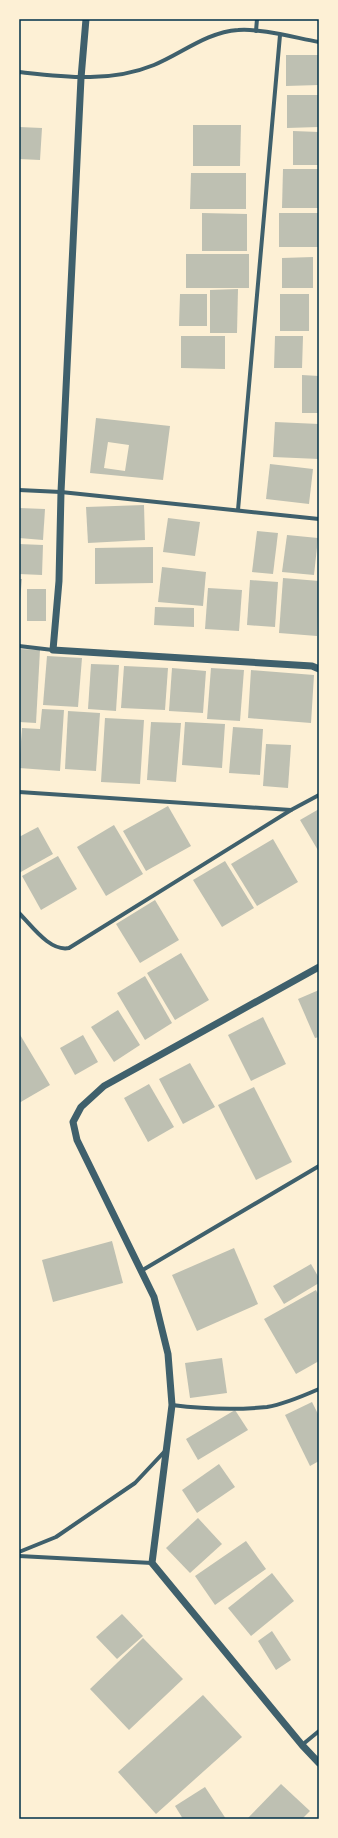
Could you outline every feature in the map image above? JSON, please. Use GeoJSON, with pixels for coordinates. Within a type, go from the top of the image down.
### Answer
{"type":"FeatureCollection","features":[{"type":"Feature","properties":{"kind":"street"},"geometry":{"type":"LineString","coordinates":[[53,650],[58,581],[81,78],[86,19]]}},
{"type":"Feature","properties":{"kind":"street"},"geometry":{"type":"LineString","coordinates":[[256,31],[257,19]]}},
{"type":"Feature","properties":{"kind":"street"},"geometry":{"type":"LineString","coordinates":[[19,72],[81,78],[124,75],[154,65],[215,35],[238,30],[256,31],[319,42]]}},
{"type":"Feature","properties":{"kind":"street"},"geometry":{"type":"LineString","coordinates":[[238,510],[280,35]]}},
{"type":"Feature","properties":{"kind":"street"},"geometry":{"type":"LineString","coordinates":[[19,490],[61,492],[319,519]]}},
{"type":"Feature","properties":{"kind":"street"},"geometry":{"type":"LineString","coordinates":[[19,646],[53,650],[312,666],[319,669]]}},
{"type":"Feature","properties":{"kind":"street"},"geometry":{"type":"LineString","coordinates":[[19,792],[291,810]]}},
{"type":"Feature","properties":{"kind":"street"},"geometry":{"type":"LineString","coordinates":[[19,913],[54,946],[61,950],[69,948],[291,810],[319,795]]}},
{"type":"Feature","properties":{"kind":"street"},"geometry":{"type":"LineString","coordinates":[[319,967],[104,1086],[80,1107],[73,1122],[77,1140],[154,1296],[168,1354],[172,1405],[152,1563],[302,1745],[319,1763]]}},
{"type":"Feature","properties":{"kind":"street"},"geometry":{"type":"LineString","coordinates":[[141,1271],[319,1166]]}},
{"type":"Feature","properties":{"kind":"street"},"geometry":{"type":"LineString","coordinates":[[172,1405],[208,1409],[268,1406],[297,1398],[319,1388]]}},
{"type":"Feature","properties":{"kind":"street"},"geometry":{"type":"LineString","coordinates":[[19,1552],[56,1537],[135,1483],[167,1449]]}},
{"type":"Feature","properties":{"kind":"street"},"geometry":{"type":"LineString","coordinates":[[19,1556],[152,1563]]}},
{"type":"Feature","properties":{"kind":"street"},"geometry":{"type":"LineString","coordinates":[[302,1745],[319,1731]]}},
{"type":"Feature","properties":{"kind":"building"},"geometry":{"type":"Polygon","coordinates":[[[286,55],[319,55],[319,85],[286,86],[286,55]]]}},
{"type":"Feature","properties":{"kind":"building"},"geometry":{"type":"Polygon","coordinates":[[[287,95],[319,95],[319,127],[287,128],[287,95]]]}},
{"type":"Feature","properties":{"kind":"building"},"geometry":{"type":"Polygon","coordinates":[[[193,125],[241,125],[240,166],[193,166],[193,125]]]}},
{"type":"Feature","properties":{"kind":"building"},"geometry":{"type":"Polygon","coordinates":[[[19,127],[42,128],[40,160],[19,159],[19,127]]]}},
{"type":"Feature","properties":{"kind":"building"},"geometry":{"type":"Polygon","coordinates":[[[293,131],[319,132],[319,165],[293,165],[293,131]]]}},
{"type":"Feature","properties":{"kind":"building"},"geometry":{"type":"Polygon","coordinates":[[[283,169],[319,169],[319,208],[282,208],[283,169]]]}},
{"type":"Feature","properties":{"kind":"building"},"geometry":{"type":"Polygon","coordinates":[[[191,173],[246,173],[246,209],[190,209],[191,173]]]}},
{"type":"Feature","properties":{"kind":"building"},"geometry":{"type":"Polygon","coordinates":[[[202,213],[247,214],[247,251],[202,251],[202,213]]]}},
{"type":"Feature","properties":{"kind":"building"},"geometry":{"type":"Polygon","coordinates":[[[279,213],[319,213],[319,247],[279,247],[279,213]]]}},
{"type":"Feature","properties":{"kind":"building"},"geometry":{"type":"Polygon","coordinates":[[[186,254],[249,254],[249,288],[186,288],[186,254]]]}},
{"type":"Feature","properties":{"kind":"building"},"geometry":{"type":"Polygon","coordinates":[[[313,257],[313,288],[282,288],[282,258],[313,257]]]}},
{"type":"Feature","properties":{"kind":"building"},"geometry":{"type":"Polygon","coordinates":[[[238,289],[237,333],[210,333],[210,290],[238,289]]]}},
{"type":"Feature","properties":{"kind":"building"},"geometry":{"type":"Polygon","coordinates":[[[180,294],[207,294],[207,326],[179,326],[180,294]]]}},
{"type":"Feature","properties":{"kind":"building"},"geometry":{"type":"Polygon","coordinates":[[[280,294],[309,294],[309,331],[280,331],[280,294]]]}},
{"type":"Feature","properties":{"kind":"building"},"geometry":{"type":"Polygon","coordinates":[[[181,336],[225,336],[225,369],[181,368],[181,336]]]}},
{"type":"Feature","properties":{"kind":"building"},"geometry":{"type":"Polygon","coordinates":[[[275,336],[303,336],[302,368],[274,368],[275,336]]]}},
{"type":"Feature","properties":{"kind":"building"},"geometry":{"type":"Polygon","coordinates":[[[302,375],[319,376],[319,413],[302,413],[302,375]]]}},
{"type":"Feature","properties":{"kind":"building"},"geometry":{"type":"Polygon","coordinates":[[[96,418],[170,426],[163,480],[90,473],[96,418]],[[108,442],[104,468],[125,471],[129,445],[108,442]]]}},
{"type":"Feature","properties":{"kind":"building"},"geometry":{"type":"Polygon","coordinates":[[[275,422],[319,424],[319,459],[273,457],[275,422]]]}},
{"type":"Feature","properties":{"kind":"building"},"geometry":{"type":"Polygon","coordinates":[[[270,464],[313,469],[309,504],[266,499],[270,464]]]}},
{"type":"Feature","properties":{"kind":"building"},"geometry":{"type":"Polygon","coordinates":[[[144,505],[145,540],[88,543],[86,507],[144,505]]]}},
{"type":"Feature","properties":{"kind":"building"},"geometry":{"type":"Polygon","coordinates":[[[19,508],[45,509],[43,540],[19,538],[19,508]]]}},
{"type":"Feature","properties":{"kind":"building"},"geometry":{"type":"Polygon","coordinates":[[[168,518],[200,522],[195,556],[163,552],[168,518]]]}},
{"type":"Feature","properties":{"kind":"building"},"geometry":{"type":"Polygon","coordinates":[[[257,531],[278,533],[273,574],[252,572],[257,531]]]}},
{"type":"Feature","properties":{"kind":"building"},"geometry":{"type":"Polygon","coordinates":[[[287,535],[318,538],[314,575],[282,572],[287,535]]]}},
{"type":"Feature","properties":{"kind":"building"},"geometry":{"type":"Polygon","coordinates":[[[19,544],[43,545],[42,575],[19,574],[19,544]]]}},
{"type":"Feature","properties":{"kind":"building"},"geometry":{"type":"Polygon","coordinates":[[[153,547],[153,583],[95,584],[95,548],[153,547]]]}},
{"type":"Feature","properties":{"kind":"building"},"geometry":{"type":"Polygon","coordinates":[[[162,567],[206,572],[203,606],[158,602],[162,567]]]}},
{"type":"Feature","properties":{"kind":"building"},"geometry":{"type":"Polygon","coordinates":[[[283,578],[319,581],[317,636],[279,633],[283,578]]]}},
{"type":"Feature","properties":{"kind":"building"},"geometry":{"type":"Polygon","coordinates":[[[19,579],[22,579],[20,600],[19,599],[19,579]]]}},
{"type":"Feature","properties":{"kind":"building"},"geometry":{"type":"Polygon","coordinates":[[[250,580],[278,582],[275,627],[247,625],[250,580]]]}},
{"type":"Feature","properties":{"kind":"building"},"geometry":{"type":"Polygon","coordinates":[[[208,588],[242,590],[239,631],[205,629],[208,588]]]}},
{"type":"Feature","properties":{"kind":"building"},"geometry":{"type":"Polygon","coordinates":[[[27,589],[46,589],[46,621],[27,621],[27,589]]]}},
{"type":"Feature","properties":{"kind":"building"},"geometry":{"type":"Polygon","coordinates":[[[155,607],[194,608],[194,627],[154,625],[155,607]]]}},
{"type":"Feature","properties":{"kind":"building"},"geometry":{"type":"Polygon","coordinates":[[[19,649],[40,650],[36,723],[19,722],[19,649]]]}},
{"type":"Feature","properties":{"kind":"building"},"geometry":{"type":"Polygon","coordinates":[[[47,656],[82,658],[78,707],[43,705],[47,656]]]}},
{"type":"Feature","properties":{"kind":"building"},"geometry":{"type":"Polygon","coordinates":[[[91,664],[119,665],[116,711],[88,709],[91,664]]]}},
{"type":"Feature","properties":{"kind":"building"},"geometry":{"type":"Polygon","coordinates":[[[124,666],[168,668],[165,710],[121,708],[124,666]]]}},
{"type":"Feature","properties":{"kind":"building"},"geometry":{"type":"Polygon","coordinates":[[[172,668],[206,671],[203,713],[169,711],[172,668]]]}},
{"type":"Feature","properties":{"kind":"building"},"geometry":{"type":"Polygon","coordinates":[[[211,668],[244,670],[240,721],[207,719],[211,668]]]}},
{"type":"Feature","properties":{"kind":"building"},"geometry":{"type":"Polygon","coordinates":[[[251,670],[314,675],[311,723],[248,718],[251,670]]]}},
{"type":"Feature","properties":{"kind":"building"},"geometry":{"type":"Polygon","coordinates":[[[42,709],[64,710],[60,771],[19,768],[22,728],[40,729],[42,709]]]}},
{"type":"Feature","properties":{"kind":"building"},"geometry":{"type":"Polygon","coordinates":[[[68,711],[100,713],[96,771],[65,769],[68,711]]]}},
{"type":"Feature","properties":{"kind":"building"},"geometry":{"type":"Polygon","coordinates":[[[105,718],[144,720],[140,784],[101,782],[105,718]]]}},
{"type":"Feature","properties":{"kind":"building"},"geometry":{"type":"Polygon","coordinates":[[[151,722],[181,723],[176,782],[147,780],[151,722]]]}},
{"type":"Feature","properties":{"kind":"building"},"geometry":{"type":"Polygon","coordinates":[[[185,722],[225,724],[222,768],[182,765],[185,722]]]}},
{"type":"Feature","properties":{"kind":"building"},"geometry":{"type":"Polygon","coordinates":[[[233,727],[263,729],[260,775],[229,773],[233,727]]]}},
{"type":"Feature","properties":{"kind":"building"},"geometry":{"type":"Polygon","coordinates":[[[266,744],[291,745],[288,788],[263,786],[266,744]]]}},
{"type":"Feature","properties":{"kind":"building"},"geometry":{"type":"Polygon","coordinates":[[[168,806],[191,846],[146,871],[123,831],[168,806]]]}},
{"type":"Feature","properties":{"kind":"building"},"geometry":{"type":"Polygon","coordinates":[[[319,809],[319,852],[300,820],[319,809]]]}},
{"type":"Feature","properties":{"kind":"building"},"geometry":{"type":"Polygon","coordinates":[[[114,825],[143,874],[106,896],[77,847],[114,825]]]}},
{"type":"Feature","properties":{"kind":"building"},"geometry":{"type":"Polygon","coordinates":[[[38,827],[53,854],[19,873],[19,837],[38,827]]]}},
{"type":"Feature","properties":{"kind":"building"},"geometry":{"type":"Polygon","coordinates":[[[273,839],[298,882],[257,906],[231,864],[273,839]]]}},
{"type":"Feature","properties":{"kind":"building"},"geometry":{"type":"Polygon","coordinates":[[[58,856],[77,889],[41,910],[22,876],[58,856]]]}},
{"type":"Feature","properties":{"kind":"building"},"geometry":{"type":"Polygon","coordinates":[[[225,861],[254,908],[222,927],[193,880],[225,861]]]}},
{"type":"Feature","properties":{"kind":"building"},"geometry":{"type":"Polygon","coordinates":[[[155,900],[179,940],[140,963],[116,924],[155,900]]]}},
{"type":"Feature","properties":{"kind":"building"},"geometry":{"type":"Polygon","coordinates":[[[181,953],[209,1000],[175,1020],[147,973],[181,953]]]}},
{"type":"Feature","properties":{"kind":"building"},"geometry":{"type":"Polygon","coordinates":[[[145,976],[172,1023],[145,1040],[117,993],[145,976]]]}},
{"type":"Feature","properties":{"kind":"building"},"geometry":{"type":"Polygon","coordinates":[[[319,990],[319,1037],[315,1038],[298,999],[319,990]]]}},
{"type":"Feature","properties":{"kind":"building"},"geometry":{"type":"Polygon","coordinates":[[[118,1010],[140,1045],[114,1062],[91,1027],[118,1010]]]}},
{"type":"Feature","properties":{"kind":"building"},"geometry":{"type":"Polygon","coordinates":[[[263,1017],[286,1064],[251,1081],[228,1035],[263,1017]]]}},
{"type":"Feature","properties":{"kind":"building"},"geometry":{"type":"Polygon","coordinates":[[[19,1033],[50,1085],[19,1103],[19,1033]]]}},
{"type":"Feature","properties":{"kind":"building"},"geometry":{"type":"Polygon","coordinates":[[[83,1035],[98,1062],[75,1075],[60,1048],[83,1035]]]}},
{"type":"Feature","properties":{"kind":"building"},"geometry":{"type":"Polygon","coordinates":[[[190,1063],[215,1107],[183,1124],[159,1079],[190,1063]]]}},
{"type":"Feature","properties":{"kind":"building"},"geometry":{"type":"Polygon","coordinates":[[[149,1084],[174,1127],[148,1142],[124,1098],[149,1084]]]}},
{"type":"Feature","properties":{"kind":"building"},"geometry":{"type":"Polygon","coordinates":[[[254,1087],[292,1162],[256,1180],[218,1105],[254,1087]]]}},
{"type":"Feature","properties":{"kind":"building"},"geometry":{"type":"Polygon","coordinates":[[[112,1241],[123,1283],[53,1302],[42,1260],[112,1241]]]}},
{"type":"Feature","properties":{"kind":"building"},"geometry":{"type":"Polygon","coordinates":[[[234,1248],[258,1304],[197,1331],[172,1275],[234,1248]]]}},
{"type":"Feature","properties":{"kind":"building"},"geometry":{"type":"Polygon","coordinates":[[[311,1264],[319,1278],[319,1283],[284,1304],[273,1286],[311,1264]]]}},
{"type":"Feature","properties":{"kind":"building"},"geometry":{"type":"Polygon","coordinates":[[[316,1290],[319,1296],[319,1361],[296,1374],[264,1319],[316,1290]]]}},
{"type":"Feature","properties":{"kind":"building"},"geometry":{"type":"Polygon","coordinates":[[[222,1358],[227,1393],[190,1398],[185,1363],[222,1358]]]}},
{"type":"Feature","properties":{"kind":"building"},"geometry":{"type":"Polygon","coordinates":[[[312,1402],[319,1416],[319,1461],[310,1466],[285,1415],[312,1402]]]}},
{"type":"Feature","properties":{"kind":"building"},"geometry":{"type":"Polygon","coordinates":[[[235,1410],[248,1430],[198,1460],[186,1439],[235,1410]]]}},
{"type":"Feature","properties":{"kind":"building"},"geometry":{"type":"Polygon","coordinates":[[[219,1464],[235,1487],[197,1513],[182,1490],[219,1464]]]}},
{"type":"Feature","properties":{"kind":"building"},"geometry":{"type":"Polygon","coordinates":[[[198,1518],[222,1544],[190,1573],[166,1548],[198,1518]]]}},
{"type":"Feature","properties":{"kind":"building"},"geometry":{"type":"Polygon","coordinates":[[[246,1541],[266,1569],[215,1605],[195,1576],[246,1541]]]}},
{"type":"Feature","properties":{"kind":"building"},"geometry":{"type":"Polygon","coordinates":[[[272,1573],[294,1601],[251,1636],[228,1608],[272,1573]]]}},
{"type":"Feature","properties":{"kind":"building"},"geometry":{"type":"Polygon","coordinates":[[[122,1614],[143,1636],[117,1659],[96,1637],[122,1614]]]}},
{"type":"Feature","properties":{"kind":"building"},"geometry":{"type":"Polygon","coordinates":[[[272,1631],[291,1660],[276,1670],[258,1641],[272,1631]]]}},
{"type":"Feature","properties":{"kind":"building"},"geometry":{"type":"Polygon","coordinates":[[[143,1638],[183,1679],[129,1730],[90,1689],[143,1638]]]}},
{"type":"Feature","properties":{"kind":"building"},"geometry":{"type":"Polygon","coordinates":[[[203,1695],[242,1737],[156,1814],[118,1772],[203,1695]]]}},
{"type":"Feature","properties":{"kind":"building"},"geometry":{"type":"Polygon","coordinates":[[[281,1784],[310,1811],[302,1819],[247,1819],[281,1784]]]}},
{"type":"Feature","properties":{"kind":"building"},"geometry":{"type":"Polygon","coordinates":[[[205,1787],[226,1819],[183,1819],[175,1806],[205,1787]]]}}]}
